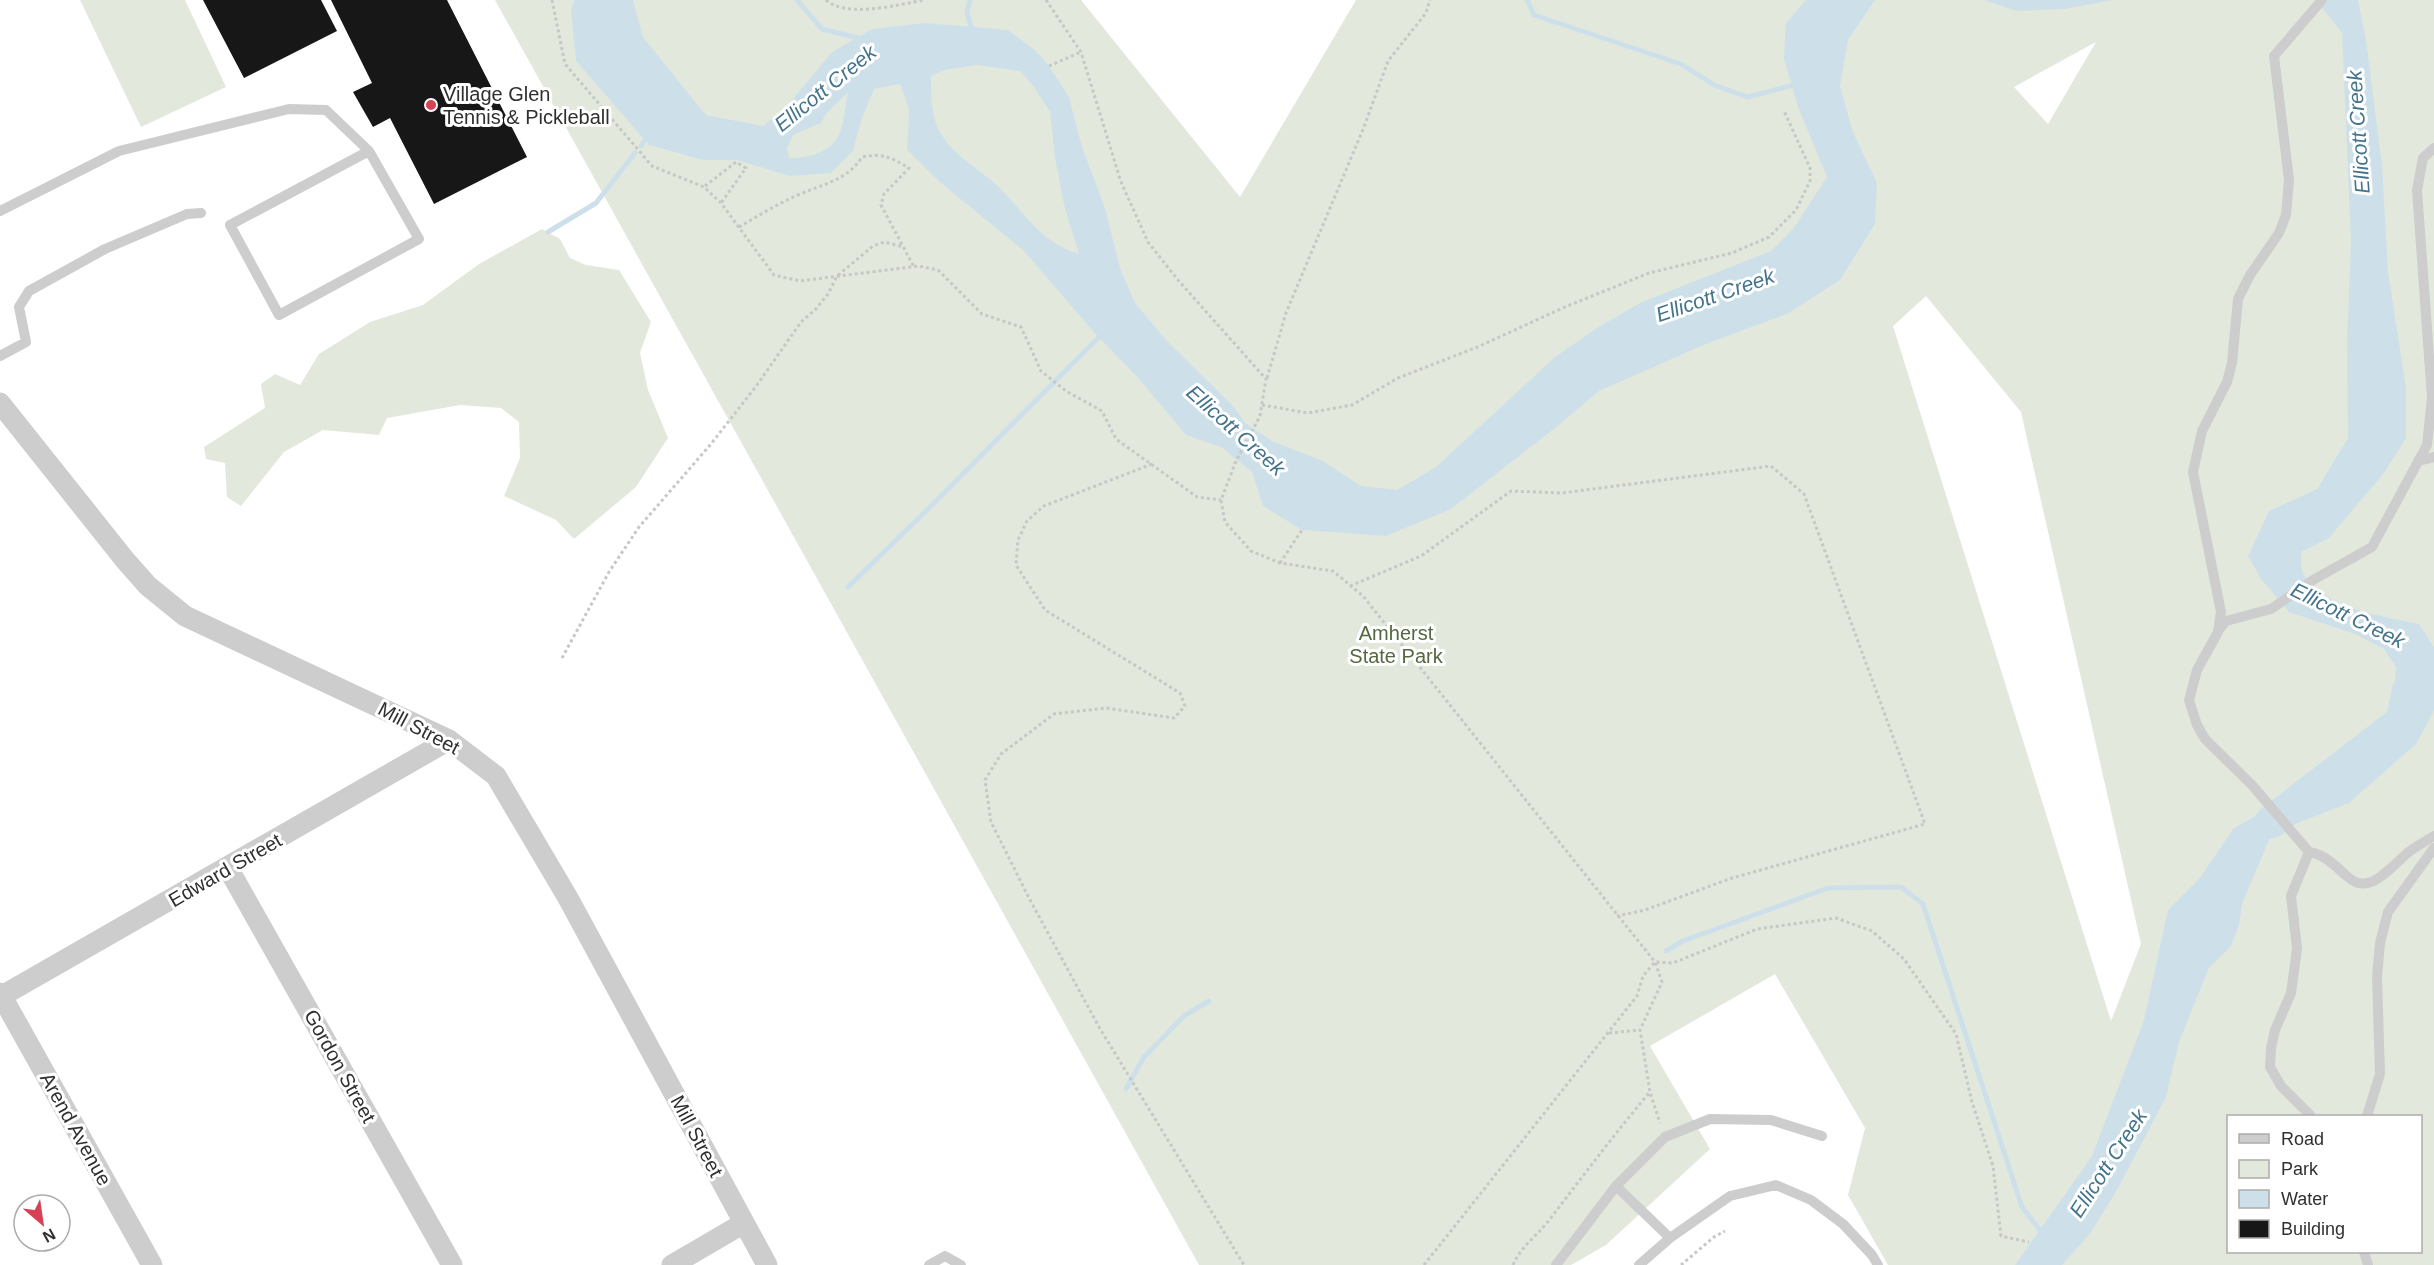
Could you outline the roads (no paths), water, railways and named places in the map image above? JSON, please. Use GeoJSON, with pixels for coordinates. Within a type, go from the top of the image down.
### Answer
{"type":"FeatureCollection","features":[{"type":"Feature","properties":{"kind":"street","name":"Mill Street"},"geometry":{"type":"LineString","coordinates":[[0,403],[125,560],[148,586],[184,616],[448,740],[496,776],[568,898],[767,1265]]}},
{"type":"Feature","properties":{"kind":"street","name":"Edward Street"},"geometry":{"type":"LineString","coordinates":[[1,996],[448,740]]}},
{"type":"Feature","properties":{"kind":"street","name":"Gordon Street"},"geometry":{"type":"LineString","coordinates":[[228,868],[452,1265]]}},
{"type":"Feature","properties":{"kind":"street","name":"Arend Avenue"},"geometry":{"type":"LineString","coordinates":[[1,996],[152,1265]]}},
{"type":"Feature","properties":{"kind":"street"},"geometry":{"type":"LineString","coordinates":[[672,1265],[744,1223]]}},
{"type":"Feature","properties":{"kind":"lane"},"geometry":{"type":"LineString","coordinates":[[2218,632],[2221,612],[2193,472],[2202,431],[2227,382],[2232,363],[2238,299],[2250,275],[2280,233],[2286,215],[2289,180],[2274,56],[2322,0]]}},
{"type":"Feature","properties":{"kind":"lane"},"geometry":{"type":"LineString","coordinates":[[0,211],[119,152],[289,110],[326,110],[369,151],[419,239],[279,315],[230,225],[369,151]]}},
{"type":"Feature","properties":{"kind":"lane"},"geometry":{"type":"LineString","coordinates":[[2434,148],[2423,158],[2416,190],[2432,398],[2427,445],[2372,547],[2313,580],[2271,609],[2226,621],[2197,670],[2189,700],[2197,725],[2205,739],[2252,785],[2309,852],[2329,860],[2352,881],[2364,884],[2384,875],[2409,852],[2434,836]]}},
{"type":"Feature","properties":{"kind":"lane"},"geometry":{"type":"LineString","coordinates":[[0,356],[26,342],[19,307],[29,291],[105,249],[187,214],[201,213]]}},
{"type":"Feature","properties":{"kind":"lane"},"geometry":{"type":"LineString","coordinates":[[2418,460],[2434,457]]}},
{"type":"Feature","properties":{"kind":"lane"},"geometry":{"type":"LineString","coordinates":[[2367,1115],[2380,1074],[2377,977],[2380,943],[2388,912],[2434,848]]}},
{"type":"Feature","properties":{"kind":"lane"},"geometry":{"type":"LineString","coordinates":[[2309,852],[2291,896],[2297,948],[2291,993],[2275,1030],[2270,1066],[2281,1086],[2310,1115]]}},
{"type":"Feature","properties":{"kind":"lane"},"geometry":{"type":"LineString","coordinates":[[1556,1265],[1616,1186],[1665,1137],[1710,1119],[1771,1120],[1822,1136]]}},
{"type":"Feature","properties":{"kind":"lane"},"geometry":{"type":"LineString","coordinates":[[1639,1265],[1670,1238],[1730,1196],[1776,1185],[1810,1200],[1843,1224],[1872,1255],[1878,1265]]}},
{"type":"Feature","properties":{"kind":"lane"},"geometry":{"type":"LineString","coordinates":[[1616,1186],[1670,1238]]}},
{"type":"Feature","properties":{"kind":"lane"},"geometry":{"type":"LineString","coordinates":[[929,1265],[945,1256],[961,1265]]}},
{"type":"Feature","properties":{"kind":"water"},"geometry":{"type":"Polygon","coordinates":[[[574,0],[633,0],[643,37],[706,115],[763,126],[787,106],[832,52],[872,29],[926,23],[1008,30],[1035,50],[1049,66],[1069,97],[1082,147],[1105,208],[1120,268],[1135,303],[1167,341],[1234,407],[1244,422],[1272,441],[1323,461],[1361,486],[1397,490],[1436,467],[1555,357],[1600,326],[1642,302],[1771,251],[1793,229],[1827,177],[1798,107],[1784,59],[1786,23],[1806,0],[1875,0],[1848,40],[1840,86],[1853,132],[1877,183],[1875,224],[1840,280],[1787,314],[1706,344],[1599,391],[1451,509],[1386,536],[1302,530],[1263,506],[1252,472],[1221,447],[1186,435],[1023,250],[941,183],[907,150],[909,109],[900,84],[874,89],[861,121],[853,151],[831,173],[790,176],[737,160],[703,160],[649,145],[576,61],[571,12],[574,0]],[[977,65],[945,70],[931,76],[933,111],[939,130],[956,152],[992,181],[1051,241],[1079,254],[1065,209],[1055,158],[1050,112],[1034,87],[1020,71],[977,65]],[[848,92],[826,114],[821,123],[793,135],[787,149],[789,158],[813,155],[832,145],[841,130],[848,92]]]}},
{"type":"Feature","properties":{"kind":"water"},"geometry":{"type":"Polygon","coordinates":[[[1984,0],[2112,0],[2065,9],[2016,11],[1984,0]]]}},
{"type":"Feature","properties":{"kind":"water"},"geometry":{"type":"Polygon","coordinates":[[[2316,0],[2358,0],[2366,40],[2382,165],[2388,271],[2406,388],[2406,438],[2384,473],[2329,538],[2301,552],[2302,570],[2313,587],[2340,603],[2372,614],[2419,624],[2434,647],[2434,711],[2416,744],[2349,803],[2272,833],[2242,904],[2239,925],[2231,946],[2209,968],[2179,1042],[2166,1097],[2116,1192],[2089,1235],[2062,1265],[2015,1265],[2092,1156],[2144,1020],[2168,910],[2199,879],[2234,828],[2284,800],[2333,788],[2390,741],[2396,667],[2384,649],[2355,634],[2289,612],[2261,579],[2248,556],[2269,511],[2317,489],[2348,438],[2347,342],[2351,241],[2342,33],[2316,0]]]}},
{"type":"Feature","properties":{"kind":"waterway"},"geometry":{"type":"LineString","coordinates":[[797,0],[822,29],[862,39]]}},
{"type":"Feature","properties":{"kind":"waterway"},"geometry":{"type":"LineString","coordinates":[[970,0],[967,13],[973,33]]}},
{"type":"Feature","properties":{"kind":"waterway"},"geometry":{"type":"LineString","coordinates":[[1527,0],[1534,15],[1681,64],[1716,86],[1748,97],[1798,84]]}},
{"type":"Feature","properties":{"kind":"waterway"},"geometry":{"type":"LineString","coordinates":[[641,146],[648,135]]}},
{"type":"Feature","properties":{"kind":"waterway"},"geometry":{"type":"LineString","coordinates":[[548,232],[596,203],[635,153]]}},
{"type":"Feature","properties":{"kind":"waterway"},"geometry":{"type":"LineString","coordinates":[[848,587],[1104,332]]}},
{"type":"Feature","properties":{"kind":"waterway","name":"Ellicott Creek"},"geometry":{"type":"LineString","coordinates":[[2271,822],[2402,721],[2408,692]]}},
{"type":"Feature","properties":{"kind":"waterway"},"geometry":{"type":"LineString","coordinates":[[1666,951],[1683,941],[1828,888],[1901,887],[1923,904],[2022,1207],[2043,1234]]}},
{"type":"Feature","properties":{"kind":"waterway"},"geometry":{"type":"LineString","coordinates":[[1126,1089],[1144,1057],[1184,1016],[1209,1001]]}},
{"type":"Feature","properties":{"kind":"place","name":"Village Glen Tennis & Pickleball"},"geometry":{"type":"Point","coordinates":[431,105]}},
{"type":"Feature","properties":{"kind":"park label","name":"Amherst State Park"},"geometry":{"type":"Point","coordinates":[1396,644]}}]}
